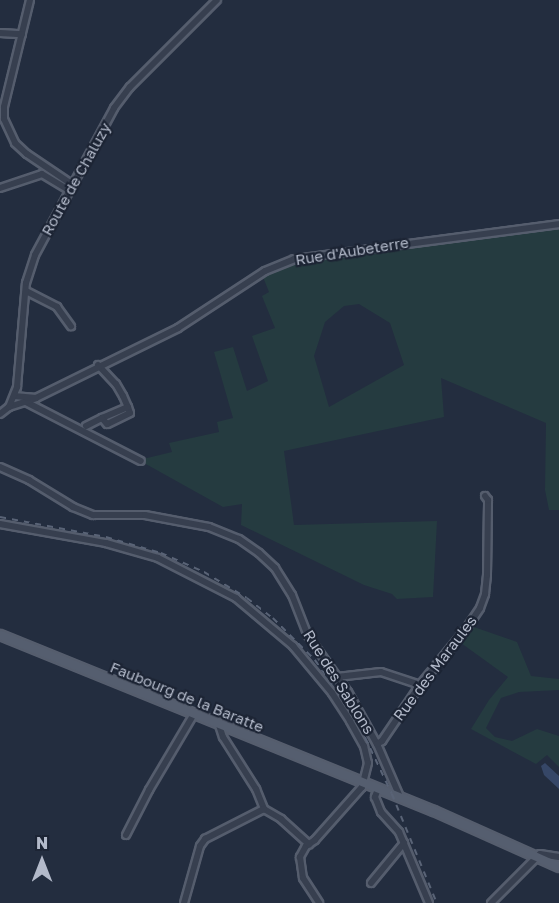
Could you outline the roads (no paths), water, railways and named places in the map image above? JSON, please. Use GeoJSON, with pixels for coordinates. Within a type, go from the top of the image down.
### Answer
{"type":"FeatureCollection","features":[{"type":"Feature","properties":{"kind":"main road","name":"Faubourg de la Baratte"},"geometry":{"type":"LineString","coordinates":[[0,635],[400,797],[559,867]]}},
{"type":"Feature","properties":{"kind":"street"},"geometry":{"type":"LineString","coordinates":[[30,0],[2,121],[15,143],[71,188]]}},
{"type":"Feature","properties":{"kind":"street","name":"Route de Chaluzy"},"geometry":{"type":"LineString","coordinates":[[9,407],[14,396],[26,291],[35,255],[114,108],[130,87],[217,0]]}},
{"type":"Feature","properties":{"kind":"street"},"geometry":{"type":"LineString","coordinates":[[0,33],[22,34]]}},
{"type":"Feature","properties":{"kind":"street"},"geometry":{"type":"LineString","coordinates":[[0,188],[42,174],[71,188]]}},
{"type":"Feature","properties":{"kind":"street","name":"Rue d'Aubeterre"},"geometry":{"type":"LineString","coordinates":[[9,407],[36,398],[98,365],[178,328],[265,271],[294,259],[559,224]]}},
{"type":"Feature","properties":{"kind":"street"},"geometry":{"type":"LineString","coordinates":[[26,291],[57,307],[71,326]]}},
{"type":"Feature","properties":{"kind":"street"},"geometry":{"type":"LineString","coordinates":[[86,426],[102,418],[107,424],[130,413],[116,384],[98,365]]}},
{"type":"Feature","properties":{"kind":"street"},"geometry":{"type":"LineString","coordinates":[[14,396],[36,398]]}},
{"type":"Feature","properties":{"kind":"street"},"geometry":{"type":"LineString","coordinates":[[26,402],[141,461]]}},
{"type":"Feature","properties":{"kind":"street"},"geometry":{"type":"LineString","coordinates":[[0,414],[9,407]]}},
{"type":"Feature","properties":{"kind":"street","name":"Rue des Sablons"},"geometry":{"type":"LineString","coordinates":[[0,467],[29,480],[73,507],[93,515],[156,516],[209,528],[239,540],[275,568],[292,595],[308,636],[348,692],[377,744]]}},
{"type":"Feature","properties":{"kind":"street","name":"Rue des Maraules"},"geometry":{"type":"LineString","coordinates":[[377,744],[382,741],[420,685],[466,630],[485,594],[488,500],[485,496]]}},
{"type":"Feature","properties":{"kind":"street"},"geometry":{"type":"LineString","coordinates":[[0,524],[106,543],[147,554],[186,570],[236,598],[293,646],[332,693],[364,746],[368,763],[364,783],[322,833],[302,852],[299,862],[305,884],[319,903]]}},
{"type":"Feature","properties":{"kind":"street"},"geometry":{"type":"LineString","coordinates":[[337,677],[381,672],[420,685]]}},
{"type":"Feature","properties":{"kind":"street"},"geometry":{"type":"LineString","coordinates":[[126,836],[149,790],[194,714]]}},
{"type":"Feature","properties":{"kind":"street"},"geometry":{"type":"LineString","coordinates":[[219,725],[222,737],[256,789],[264,809],[281,819],[309,844]]}},
{"type":"Feature","properties":{"kind":"street"},"geometry":{"type":"LineString","coordinates":[[377,744],[400,797]]}},
{"type":"Feature","properties":{"kind":"street"},"geometry":{"type":"LineString","coordinates":[[378,789],[375,797],[382,815],[397,829],[429,903]]}},
{"type":"Feature","properties":{"kind":"street"},"geometry":{"type":"LineString","coordinates":[[184,903],[200,846],[205,839],[264,809]]}},
{"type":"Feature","properties":{"kind":"street"},"geometry":{"type":"LineString","coordinates":[[371,883],[404,843]]}},
{"type":"Feature","properties":{"kind":"street"},"geometry":{"type":"LineString","coordinates":[[491,903],[536,856],[542,853],[559,856]]}},
{"type":"Feature","properties":{"kind":"water"},"geometry":{"type":"Polygon","coordinates":[[[545,763],[559,776],[559,789],[544,775],[541,766],[545,763]]]}},
{"type":"Feature","properties":{"kind":"railway"},"geometry":{"type":"LineString","coordinates":[[0,517],[106,537],[161,553],[204,572],[247,598],[273,618],[315,660],[355,716],[392,794],[437,903]]}}]}
